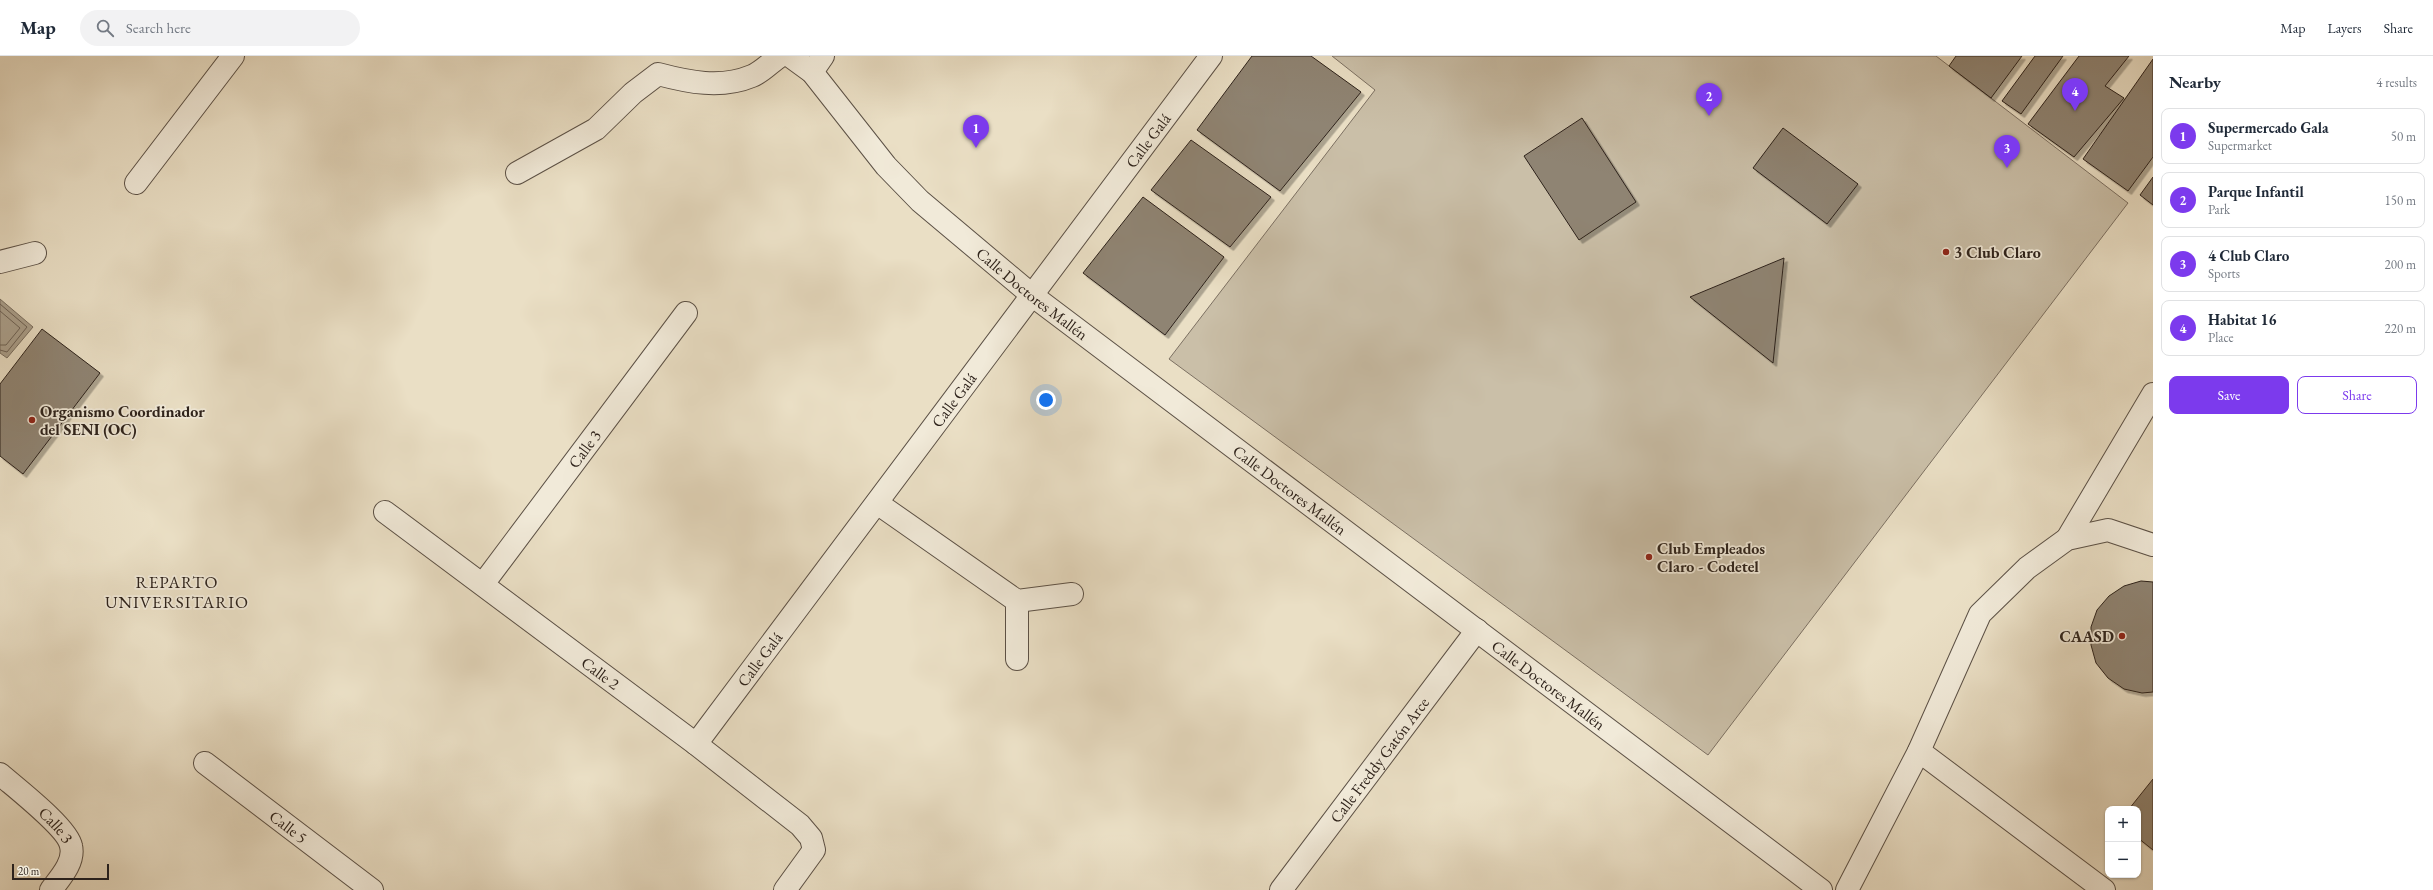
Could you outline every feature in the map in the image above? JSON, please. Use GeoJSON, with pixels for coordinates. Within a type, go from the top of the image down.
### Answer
{"type":"FeatureCollection","features":[{"type":"Feature","properties":{"kind":"street"},"geometry":{"type":"LineString","coordinates":[[136,183],[233,56]]}},
{"type":"Feature","properties":{"kind":"street"},"geometry":{"type":"LineString","coordinates":[[517,173],[596,129],[633,93],[658,74],[694,83],[727,82],[752,76],[780,56]]}},
{"type":"Feature","properties":{"kind":"street","name":"Calle Doctores Mallén"},"geometry":{"type":"LineString","coordinates":[[790,56],[817,64],[886,166],[920,201],[1033,296],[1821,890]]}},
{"type":"Feature","properties":{"kind":"street","name":"Calle Galá"},"geometry":{"type":"LineString","coordinates":[[696,744],[1033,296],[1211,56]]}},
{"type":"Feature","properties":{"kind":"street"},"geometry":{"type":"LineString","coordinates":[[0,262],[35,253]]}},
{"type":"Feature","properties":{"kind":"street","name":"Calle 3"},"geometry":{"type":"LineString","coordinates":[[483,584],[686,313]]}},
{"type":"Feature","properties":{"kind":"street"},"geometry":{"type":"LineString","coordinates":[[1847,890],[1919,751],[1980,614],[2027,568],[2067,539],[2153,394]]}},
{"type":"Feature","properties":{"kind":"street"},"geometry":{"type":"LineString","coordinates":[[877,503],[1017,601],[1072,594]]}},
{"type":"Feature","properties":{"kind":"street","name":"Calle 2"},"geometry":{"type":"LineString","coordinates":[[385,512],[696,744],[800,825],[812,838],[814,850],[785,890]]}},
{"type":"Feature","properties":{"kind":"street"},"geometry":{"type":"LineString","coordinates":[[2067,539],[2108,530],[2153,545]]}},
{"type":"Feature","properties":{"kind":"street"},"geometry":{"type":"LineString","coordinates":[[1017,601],[1017,659]]}},
{"type":"Feature","properties":{"kind":"street","name":"Calle Freddy Gatón Arce"},"geometry":{"type":"LineString","coordinates":[[1281,890],[1477,630]]}},
{"type":"Feature","properties":{"kind":"street"},"geometry":{"type":"LineString","coordinates":[[1919,751],[2104,890]]}},
{"type":"Feature","properties":{"kind":"street","name":"Calle 5"},"geometry":{"type":"LineString","coordinates":[[205,763],[372,890]]}},
{"type":"Feature","properties":{"kind":"street","name":"Calle 3"},"geometry":{"type":"LineString","coordinates":[[0,774],[64,831],[72,846],[69,865],[51,890]]}},
{"type":"Feature","properties":{"kind":"shaded area","name":"Club Empleados Claro - Codetel"},"geometry":{"type":"Polygon","coordinates":[[[1332,56],[1936,56],[2128,203],[1708,755],[1169,359],[1375,90],[1332,56]]]}},
{"type":"Feature","properties":{"kind":"water"},"geometry":{"type":"Polygon","coordinates":[[[0,299],[33,327],[7,358],[0,353],[0,299]]]}},
{"type":"Feature","properties":{"kind":"building"},"geometry":{"type":"Polygon","coordinates":[[[1252,56],[1311,56],[1361,92],[1280,191],[1197,130],[1252,56]]]}},
{"type":"Feature","properties":{"kind":"building"},"geometry":{"type":"Polygon","coordinates":[[[1956,56],[2022,56],[1991,98],[1949,66],[1956,56]]]}},
{"type":"Feature","properties":{"kind":"building"},"geometry":{"type":"Polygon","coordinates":[[[2035,56],[2063,56],[2021,114],[2002,101],[2035,56]]]}},
{"type":"Feature","properties":{"kind":"building"},"geometry":{"type":"Polygon","coordinates":[[[2079,56],[2129,56],[2105,86],[2124,98],[2074,157],[2028,124],[2079,56]]]}},
{"type":"Feature","properties":{"kind":"building"},"geometry":{"type":"Polygon","coordinates":[[[2153,59],[2153,157],[2128,191],[2083,159],[2153,59]]]}},
{"type":"Feature","properties":{"kind":"building"},"geometry":{"type":"Polygon","coordinates":[[[1582,118],[1636,202],[1579,240],[1524,156],[1582,118]]]}},
{"type":"Feature","properties":{"kind":"building"},"geometry":{"type":"Polygon","coordinates":[[[1783,128],[1858,184],[1827,224],[1753,168],[1783,128]]]}},
{"type":"Feature","properties":{"kind":"building"},"geometry":{"type":"Polygon","coordinates":[[[1191,140],[1271,197],[1230,247],[1151,190],[1191,140]]]}},
{"type":"Feature","properties":{"kind":"building"},"geometry":{"type":"Polygon","coordinates":[[[2153,177],[2153,205],[2140,195],[2153,177]]]}},
{"type":"Feature","properties":{"kind":"building"},"geometry":{"type":"Polygon","coordinates":[[[1143,197],[1224,257],[1165,335],[1083,273],[1143,197]]]}},
{"type":"Feature","properties":{"kind":"building"},"geometry":{"type":"Polygon","coordinates":[[[1784,258],[1773,363],[1690,297],[1784,258]]]}},
{"type":"Feature","properties":{"kind":"building","name":"Organismo Coordinador del SENI (OC)"},"geometry":{"type":"Polygon","coordinates":[[[42,329],[100,373],[23,474],[0,456],[0,384],[42,329]]]}},
{"type":"Feature","properties":{"kind":"building","name":"CAASD"},"geometry":{"type":"Polygon","coordinates":[[[2141,581],[2153,582],[2153,692],[2142,693],[2124,689],[2108,678],[2096,663],[2091,645],[2091,627],[2097,610],[2109,596],[2124,586],[2141,581]]]}},
{"type":"Feature","properties":{"kind":"building"},"geometry":{"type":"Polygon","coordinates":[[[2153,779],[2153,850],[2141,840],[2141,806],[2131,806],[2153,779]]]}},
{"type":"Feature","properties":{"kind":"place","name":"Habitat 16"},"geometry":{"type":"Point","coordinates":[2075,111]}},
{"type":"Feature","properties":{"kind":"place","name":"Parque Infantil"},"geometry":{"type":"Point","coordinates":[1709,116]}},
{"type":"Feature","properties":{"kind":"place","name":"Supermercado Gala"},"geometry":{"type":"Point","coordinates":[976,148]}},
{"type":"Feature","properties":{"kind":"place","name":"4 Club Claro"},"geometry":{"type":"Point","coordinates":[2007,168]}},
{"type":"Feature","properties":{"kind":"place","name":"3 Club Claro"},"geometry":{"type":"Point","coordinates":[1946,252]}},
{"type":"Feature","properties":{"kind":"place","name":"Organismo Coordinador del SENI (OC)"},"geometry":{"type":"Point","coordinates":[32,420]}},
{"type":"Feature","properties":{"kind":"place","name":"Club Empleados Claro - Codetel"},"geometry":{"type":"Point","coordinates":[1649,557]}},
{"type":"Feature","properties":{"kind":"place","name":"CAASD"},"geometry":{"type":"Point","coordinates":[2122,636]}},
{"type":"Feature","properties":{"kind":"district","name":"REPARTO UNIVERSITARIO"},"geometry":{"type":"Point","coordinates":[177,592]}}]}
